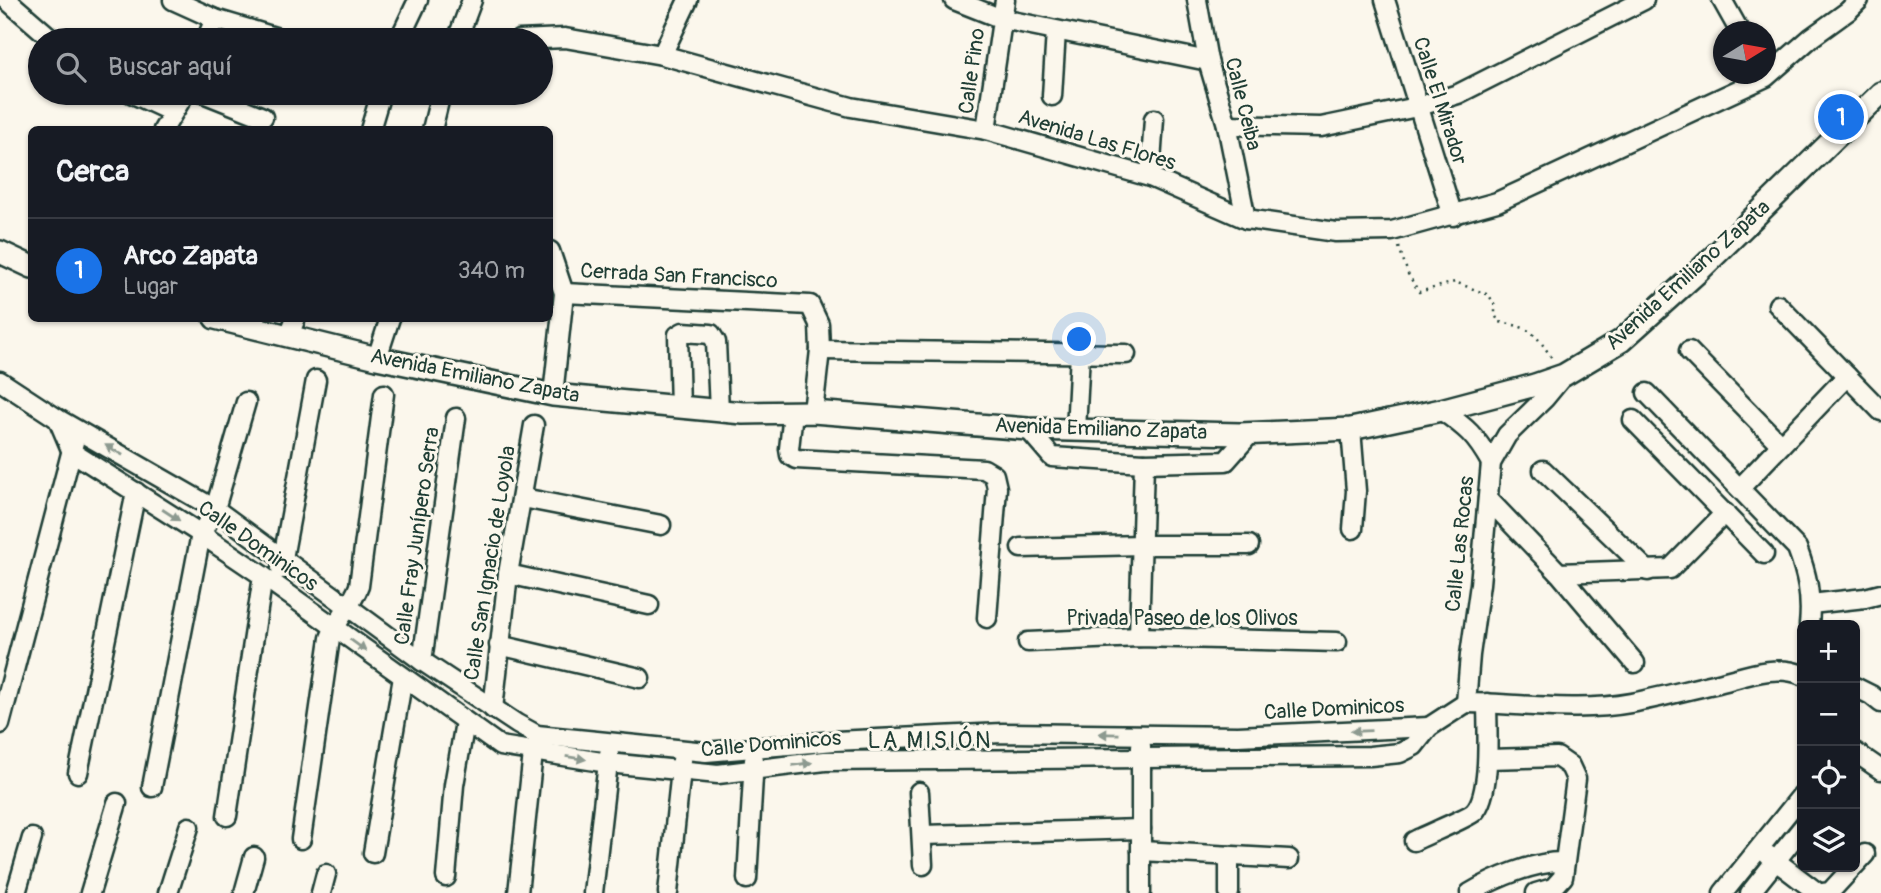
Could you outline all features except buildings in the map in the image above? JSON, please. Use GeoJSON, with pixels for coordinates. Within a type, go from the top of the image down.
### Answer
{"type":"FeatureCollection","features":[{"type":"Feature","properties":{"kind":"main road","name":"Avenida Emiliano Zapata"},"geometry":{"type":"LineString","coordinates":[[246,322],[292,327],[377,358],[553,395],[743,413],[803,412],[1028,429],[1250,434],[1351,429],[1441,410],[1535,385],[1564,374],[1620,341],[1699,271],[1881,93]]}},
{"type":"Feature","properties":{"kind":"main road"},"geometry":{"type":"LineString","coordinates":[[0,252],[28,265]]}},
{"type":"Feature","properties":{"kind":"street"},"geometry":{"type":"LineString","coordinates":[[7,0],[39,28]]}},
{"type":"Feature","properties":{"kind":"street"},"geometry":{"type":"LineString","coordinates":[[173,0],[215,19],[245,28]]}},
{"type":"Feature","properties":{"kind":"street"},"geometry":{"type":"LineString","coordinates":[[405,28],[418,0]]}},
{"type":"Feature","properties":{"kind":"street"},"geometry":{"type":"LineString","coordinates":[[462,28],[472,0]]}},
{"type":"Feature","properties":{"kind":"street"},"geometry":{"type":"LineString","coordinates":[[662,55],[688,0]]}},
{"type":"Feature","properties":{"kind":"street"},"geometry":{"type":"LineString","coordinates":[[954,0],[1002,19],[1208,61]]}},
{"type":"Feature","properties":{"kind":"street","name":"Calle Pino"},"geometry":{"type":"LineString","coordinates":[[986,130],[1005,0]]}},
{"type":"Feature","properties":{"kind":"street","name":"Calle Ceiba"},"geometry":{"type":"LineString","coordinates":[[1197,0],[1208,61],[1227,125],[1246,219]]}},
{"type":"Feature","properties":{"kind":"street","name":"Calle El Mirador"},"geometry":{"type":"LineString","coordinates":[[1385,0],[1453,216]]}},
{"type":"Feature","properties":{"kind":"street"},"geometry":{"type":"LineString","coordinates":[[1227,125],[1321,127],[1417,107],[1458,94],[1644,0]]}},
{"type":"Feature","properties":{"kind":"street"},"geometry":{"type":"LineString","coordinates":[[1722,0],[1734,21]]}},
{"type":"Feature","properties":{"kind":"street","name":"Avenida Las Flores"},"geometry":{"type":"LineString","coordinates":[[1776,66],[1849,11],[1859,0]]}},
{"type":"Feature","properties":{"kind":"street"},"geometry":{"type":"LineString","coordinates":[[211,28],[215,19]]}},
{"type":"Feature","properties":{"kind":"street"},"geometry":{"type":"LineString","coordinates":[[1052,96],[1056,30]]}},
{"type":"Feature","properties":{"kind":"street","name":"Avenida Las Flores"},"geometry":{"type":"LineString","coordinates":[[553,39],[565,38],[662,55],[851,107],[986,130],[1121,171],[1150,177],[1246,219],[1336,232],[1392,231],[1497,202],[1746,84]]}},
{"type":"Feature","properties":{"kind":"street"},"geometry":{"type":"LineString","coordinates":[[157,105],[172,112]]}},
{"type":"Feature","properties":{"kind":"street"},"geometry":{"type":"LineString","coordinates":[[165,126],[177,105]]}},
{"type":"Feature","properties":{"kind":"street"},"geometry":{"type":"LineString","coordinates":[[233,105],[263,117]]}},
{"type":"Feature","properties":{"kind":"street"},"geometry":{"type":"LineString","coordinates":[[371,126],[377,105]]}},
{"type":"Feature","properties":{"kind":"street"},"geometry":{"type":"LineString","coordinates":[[433,126],[438,105]]}},
{"type":"Feature","properties":{"kind":"street"},"geometry":{"type":"LineString","coordinates":[[1150,177],[1154,119]]}},
{"type":"Feature","properties":{"kind":"street"},"geometry":{"type":"LineString","coordinates":[[553,260],[564,293]]}},
{"type":"Feature","properties":{"kind":"street","name":"Cerrada San Francisco"},"geometry":{"type":"LineString","coordinates":[[553,395],[564,293],[810,305],[819,324],[820,350]]}},
{"type":"Feature","properties":{"kind":"street"},"geometry":{"type":"LineString","coordinates":[[1778,305],[1881,411]]}},
{"type":"Feature","properties":{"kind":"street"},"geometry":{"type":"LineString","coordinates":[[377,358],[389,322]]}},
{"type":"Feature","properties":{"kind":"street"},"geometry":{"type":"LineString","coordinates":[[680,407],[678,335],[683,332],[711,334],[716,342],[719,411]]}},
{"type":"Feature","properties":{"kind":"street"},"geometry":{"type":"LineString","coordinates":[[987,618],[996,488],[994,475],[984,469],[796,459],[790,455],[789,449],[803,412],[820,350],[1126,354]]}},
{"type":"Feature","properties":{"kind":"street"},"geometry":{"type":"LineString","coordinates":[[1689,351],[1782,445]]}},
{"type":"Feature","properties":{"kind":"street"},"geometry":{"type":"LineString","coordinates":[[1076,430],[1080,353]]}},
{"type":"Feature","properties":{"kind":"street","name":"Calle Las Rocas"},"geometry":{"type":"LineString","coordinates":[[1466,703],[1491,463],[1507,435],[1545,398],[1564,374]]}},
{"type":"Feature","properties":{"kind":"street"},"geometry":{"type":"LineString","coordinates":[[1740,488],[1847,376]]}},
{"type":"Feature","properties":{"kind":"street"},"geometry":{"type":"LineString","coordinates":[[227,816],[270,581],[284,561],[316,380]]}},
{"type":"Feature","properties":{"kind":"street","name":"Calle Dominicos"},"geometry":{"type":"LineString","coordinates":[[0,381],[58,419],[215,509],[422,661],[537,735],[706,752],[1002,733],[1238,736],[1429,727]]}},
{"type":"Feature","properties":{"kind":"street"},"geometry":{"type":"LineString","coordinates":[[1647,393],[1797,548],[1806,571],[1811,604],[1809,620]]}},
{"type":"Feature","properties":{"kind":"street"},"geometry":{"type":"LineString","coordinates":[[301,839],[330,638],[359,586],[384,394]]}},
{"type":"Feature","properties":{"kind":"street"},"geometry":{"type":"LineString","coordinates":[[152,787],[201,534],[215,509],[246,402]]}},
{"type":"Feature","properties":{"kind":"street"},"geometry":{"type":"LineString","coordinates":[[1441,410],[1462,424],[1477,439],[1491,463]]}},
{"type":"Feature","properties":{"kind":"street","name":"Calle Fray Junípero Serra"},"geometry":{"type":"LineString","coordinates":[[422,661],[456,418]]}},
{"type":"Feature","properties":{"kind":"street"},"geometry":{"type":"LineString","coordinates":[[58,419],[72,452]]}},
{"type":"Feature","properties":{"kind":"street"},"geometry":{"type":"LineString","coordinates":[[1633,420],[1764,554]]}},
{"type":"Feature","properties":{"kind":"street","name":"Calle San Ignacio de Loyola"},"geometry":{"type":"LineString","coordinates":[[493,709],[508,574],[534,425]]}},
{"type":"Feature","properties":{"kind":"street"},"geometry":{"type":"LineString","coordinates":[[0,724],[76,428]]}},
{"type":"Feature","properties":{"kind":"street"},"geometry":{"type":"LineString","coordinates":[[1028,429],[1052,457],[1144,463],[1226,461],[1250,434]]}},
{"type":"Feature","properties":{"kind":"street"},"geometry":{"type":"LineString","coordinates":[[1351,429],[1356,491],[1353,530]]}},
{"type":"Feature","properties":{"kind":"street","name":"Calle Dominicos"},"geometry":{"type":"LineString","coordinates":[[72,452],[270,581],[500,746],[533,753],[680,772],[718,774],[825,761],[1370,756],[1400,753],[1414,746],[1429,727],[1466,703]]}},
{"type":"Feature","properties":{"kind":"street"},"geometry":{"type":"LineString","coordinates":[[1139,637],[1144,463]]}},
{"type":"Feature","properties":{"kind":"street"},"geometry":{"type":"LineString","coordinates":[[1544,470],[1648,571]]}},
{"type":"Feature","properties":{"kind":"street"},"geometry":{"type":"LineString","coordinates":[[78,773],[136,492]]}},
{"type":"Feature","properties":{"kind":"street"},"geometry":{"type":"LineString","coordinates":[[523,498],[661,525]]}},
{"type":"Feature","properties":{"kind":"street"},"geometry":{"type":"LineString","coordinates":[[1488,499],[1559,573],[1634,663]]}},
{"type":"Feature","properties":{"kind":"street"},"geometry":{"type":"LineString","coordinates":[[1559,573],[1670,569],[1725,513]]}},
{"type":"Feature","properties":{"kind":"street"},"geometry":{"type":"LineString","coordinates":[[1021,548],[1248,545]]}},
{"type":"Feature","properties":{"kind":"street"},"geometry":{"type":"LineString","coordinates":[[508,574],[649,605]]}},
{"type":"Feature","properties":{"kind":"street"},"geometry":{"type":"LineString","coordinates":[[1811,604],[1881,594]]}},
{"type":"Feature","properties":{"kind":"street","name":"Privada Paseo de los Olivos"},"geometry":{"type":"LineString","coordinates":[[1028,642],[1139,637],[1337,642]]}},
{"type":"Feature","properties":{"kind":"street"},"geometry":{"type":"LineString","coordinates":[[499,645],[640,678]]}},
{"type":"Feature","properties":{"kind":"street"},"geometry":{"type":"LineString","coordinates":[[1466,703],[1575,708],[1630,703],[1748,674],[1791,670],[1797,673]]}},
{"type":"Feature","properties":{"kind":"street"},"geometry":{"type":"LineString","coordinates":[[373,853],[403,677]]}},
{"type":"Feature","properties":{"kind":"street"},"geometry":{"type":"LineString","coordinates":[[1860,690],[1881,703]]}},
{"type":"Feature","properties":{"kind":"street"},"geometry":{"type":"LineString","coordinates":[[1414,841],[1474,812],[1480,800],[1488,759],[1486,703]]}},
{"type":"Feature","properties":{"kind":"street"},"geometry":{"type":"LineString","coordinates":[[446,877],[454,785],[465,723]]}},
{"type":"Feature","properties":{"kind":"street"},"geometry":{"type":"LineString","coordinates":[[1141,734],[1141,893]]}},
{"type":"Feature","properties":{"kind":"street"},"geometry":{"type":"LineString","coordinates":[[918,737],[920,759]]}},
{"type":"Feature","properties":{"kind":"street"},"geometry":{"type":"LineString","coordinates":[[593,893],[611,742]]}},
{"type":"Feature","properties":{"kind":"street"},"geometry":{"type":"LineString","coordinates":[[747,879],[754,747]]}},
{"type":"Feature","properties":{"kind":"street"},"geometry":{"type":"LineString","coordinates":[[668,893],[684,750]]}},
{"type":"Feature","properties":{"kind":"street"},"geometry":{"type":"LineString","coordinates":[[518,893],[533,753]]}},
{"type":"Feature","properties":{"kind":"street"},"geometry":{"type":"LineString","coordinates":[[1860,755],[1881,770]]}},
{"type":"Feature","properties":{"kind":"street"},"geometry":{"type":"LineString","coordinates":[[1488,759],[1557,757],[1570,766],[1576,779],[1563,877],[1553,888],[1536,893]]}},
{"type":"Feature","properties":{"kind":"street"},"geometry":{"type":"LineString","coordinates":[[919,792],[923,865]]}},
{"type":"Feature","properties":{"kind":"street"},"geometry":{"type":"LineString","coordinates":[[1723,893],[1797,801]]}},
{"type":"Feature","properties":{"kind":"street"},"geometry":{"type":"LineString","coordinates":[[90,893],[117,803]]}},
{"type":"Feature","properties":{"kind":"street"},"geometry":{"type":"LineString","coordinates":[[169,893],[189,827]]}},
{"type":"Feature","properties":{"kind":"street"},"geometry":{"type":"LineString","coordinates":[[922,835],[1141,829]]}},
{"type":"Feature","properties":{"kind":"street"},"geometry":{"type":"LineString","coordinates":[[1750,893],[1797,835]]}},
{"type":"Feature","properties":{"kind":"street"},"geometry":{"type":"LineString","coordinates":[[16,893],[32,838]]}},
{"type":"Feature","properties":{"kind":"street"},"geometry":{"type":"LineString","coordinates":[[1760,847],[1776,862],[1821,893],[1830,892],[1849,872]]}},
{"type":"Feature","properties":{"kind":"street"},"geometry":{"type":"LineString","coordinates":[[1141,851],[1289,859]]}},
{"type":"Feature","properties":{"kind":"street"},"geometry":{"type":"LineString","coordinates":[[1229,856],[1229,893]]}},
{"type":"Feature","properties":{"kind":"street"},"geometry":{"type":"LineString","coordinates":[[244,893],[254,857]]}},
{"type":"Feature","properties":{"kind":"street"},"geometry":{"type":"LineString","coordinates":[[1470,893],[1546,861],[1564,862]]}},
{"type":"Feature","properties":{"kind":"street"},"geometry":{"type":"LineString","coordinates":[[321,893],[326,874]]}},
{"type":"Feature","properties":{"kind":"path"},"geometry":{"type":"LineString","coordinates":[[1392,231],[1408,274],[1419,292],[1455,282],[1489,295],[1499,322],[1514,324],[1534,332],[1564,374]]}},
{"type":"Feature","properties":{"kind":"place","name":"Arco Zapata"},"geometry":{"type":"Point","coordinates":[1841,117]}},
{"type":"Feature","properties":{"kind":"district","name":"LA MISIÓN"},"geometry":{"type":"Point","coordinates":[930,740]}}]}
